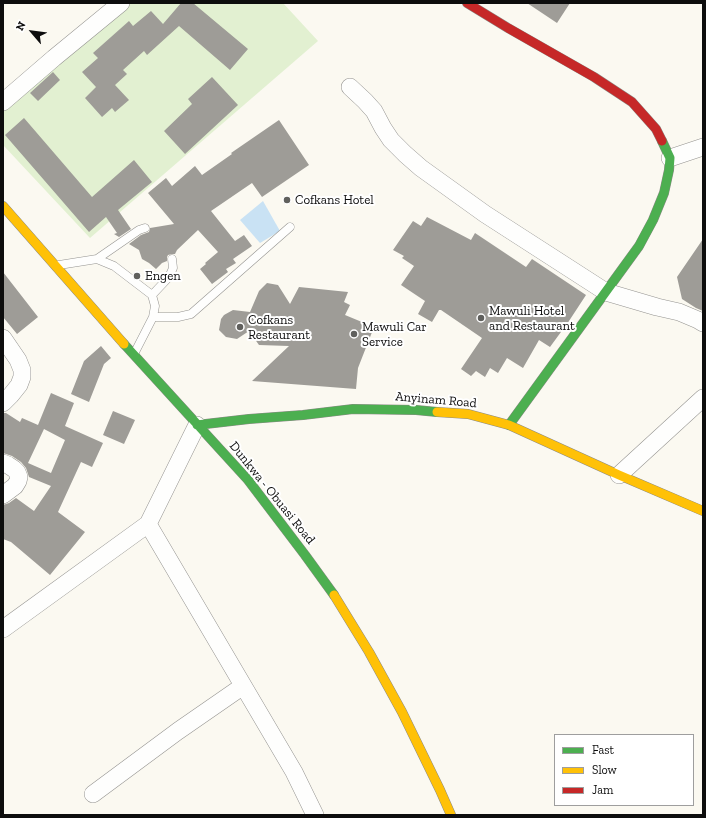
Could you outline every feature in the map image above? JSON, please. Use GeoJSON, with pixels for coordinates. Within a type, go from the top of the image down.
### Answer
{"type":"FeatureCollection","features":[{"type":"Feature","properties":{"kind":"street"},"geometry":{"type":"LineString","coordinates":[[3,102],[121,3]]}},
{"type":"Feature","properties":{"kind":"street"},"geometry":{"type":"LineString","coordinates":[[467,3],[594,77],[632,102],[656,128],[670,158],[664,193],[653,220],[639,246],[509,425]]}},
{"type":"Feature","properties":{"kind":"street"},"geometry":{"type":"LineString","coordinates":[[350,87],[365,100],[374,111],[391,140],[421,168],[485,214],[606,292],[679,312],[703,323]]}},
{"type":"Feature","properties":{"kind":"street"},"geometry":{"type":"LineString","coordinates":[[670,158],[703,147]]}},
{"type":"Feature","properties":{"kind":"street","name":"Dunkwa - Obuasi Road"},"geometry":{"type":"LineString","coordinates":[[3,206],[134,355],[248,480],[305,555],[336,598],[369,652],[402,712],[440,790],[450,815]]}},
{"type":"Feature","properties":{"kind":"street"},"geometry":{"type":"LineString","coordinates":[[3,338],[18,360],[22,370],[22,377],[19,385],[3,403]]}},
{"type":"Feature","properties":{"kind":"street"},"geometry":{"type":"LineString","coordinates":[[619,476],[703,398]]}},
{"type":"Feature","properties":{"kind":"street","name":"Anyinam Road"},"geometry":{"type":"LineString","coordinates":[[197,425],[249,418],[303,415],[353,409],[416,410],[468,414],[509,425],[619,476],[703,511]]}},
{"type":"Feature","properties":{"kind":"street"},"geometry":{"type":"LineString","coordinates":[[3,629],[148,524],[197,425]]}},
{"type":"Feature","properties":{"kind":"street"},"geometry":{"type":"LineString","coordinates":[[3,462],[14,469],[19,477],[15,486],[3,495]]}},
{"type":"Feature","properties":{"kind":"street"},"geometry":{"type":"LineString","coordinates":[[148,524],[294,772],[314,815]]}},
{"type":"Feature","properties":{"kind":"street"},"geometry":{"type":"LineString","coordinates":[[93,794],[178,731],[243,686]]}},
{"type":"Feature","properties":{"kind":"lane"},"geometry":{"type":"LineString","coordinates":[[153,317],[178,317],[191,314],[290,227]]}},
{"type":"Feature","properties":{"kind":"lane"},"geometry":{"type":"LineString","coordinates":[[56,266],[97,259],[139,230],[145,228]]}},
{"type":"Feature","properties":{"kind":"lane"},"geometry":{"type":"LineString","coordinates":[[97,259],[114,266],[152,295],[154,306],[153,317],[134,355]]}},
{"type":"Feature","properties":{"kind":"lane"},"geometry":{"type":"LineString","coordinates":[[152,295],[169,277],[173,268],[172,259]]}},
{"type":"Feature","properties":{"kind":"green space"},"geometry":{"type":"Polygon","coordinates":[[[124,3],[283,3],[318,41],[90,238],[3,145],[3,109],[124,3]]]}},
{"type":"Feature","properties":{"kind":"water"},"geometry":{"type":"Polygon","coordinates":[[[263,201],[280,231],[260,243],[240,220],[263,201]]]}},
{"type":"Feature","properties":{"kind":"building"},"geometry":{"type":"Polygon","coordinates":[[[181,3],[193,3],[248,49],[230,70],[179,26],[147,55],[144,51],[123,70],[127,74],[115,85],[129,100],[115,112],[112,108],[102,117],[85,98],[96,87],[82,72],[98,58],[93,53],[129,21],[133,26],[151,11],[163,24],[181,3]]]}},
{"type":"Feature","properties":{"kind":"building"},"geometry":{"type":"Polygon","coordinates":[[[527,3],[570,3],[557,23],[527,3]]]}},
{"type":"Feature","properties":{"kind":"building"},"geometry":{"type":"Polygon","coordinates":[[[53,72],[60,80],[38,101],[30,93],[53,72]]]}},
{"type":"Feature","properties":{"kind":"building"},"geometry":{"type":"Polygon","coordinates":[[[212,77],[238,105],[185,154],[164,131],[192,104],[188,99],[212,77]]]}},
{"type":"Feature","properties":{"kind":"building"},"geometry":{"type":"Polygon","coordinates":[[[24,118],[92,197],[134,160],[152,182],[118,210],[131,229],[119,237],[114,234],[117,233],[106,217],[89,232],[5,135],[24,118]]]}},
{"type":"Feature","properties":{"kind":"building"},"geometry":{"type":"Polygon","coordinates":[[[279,120],[309,165],[262,197],[252,183],[211,211],[235,241],[244,235],[252,246],[233,259],[236,263],[226,269],[228,272],[212,284],[200,269],[218,252],[198,230],[177,250],[175,254],[168,255],[167,261],[162,263],[156,269],[142,259],[139,250],[129,244],[141,235],[149,232],[150,228],[174,224],[148,193],[166,178],[172,186],[195,166],[202,175],[279,120]]]}},
{"type":"Feature","properties":{"kind":"building"},"geometry":{"type":"Polygon","coordinates":[[[427,217],[471,240],[475,233],[526,267],[532,259],[586,295],[550,347],[539,340],[523,368],[507,358],[498,373],[490,368],[485,377],[476,371],[471,376],[461,369],[482,338],[441,310],[439,310],[432,322],[418,314],[425,301],[401,285],[414,266],[402,258],[404,256],[393,250],[413,221],[421,226],[427,217]]]}},
{"type":"Feature","properties":{"kind":"building"},"geometry":{"type":"Polygon","coordinates":[[[703,239],[703,311],[682,299],[677,277],[703,239]]]}},
{"type":"Feature","properties":{"kind":"building"},"geometry":{"type":"Polygon","coordinates":[[[3,272],[38,317],[17,334],[3,317],[3,272]]]}},
{"type":"Feature","properties":{"kind":"building"},"geometry":{"type":"Polygon","coordinates":[[[267,283],[278,285],[290,304],[299,287],[348,292],[344,302],[350,305],[345,315],[374,327],[358,368],[356,389],[252,381],[289,346],[259,345],[249,331],[237,339],[226,337],[219,330],[221,319],[224,315],[233,310],[250,312],[259,291],[267,283]]]}},
{"type":"Feature","properties":{"kind":"building"},"geometry":{"type":"Polygon","coordinates":[[[101,346],[111,358],[104,364],[89,402],[71,394],[84,361],[101,346]]]}},
{"type":"Feature","properties":{"kind":"building"},"geometry":{"type":"Polygon","coordinates":[[[51,393],[74,403],[65,426],[103,443],[92,467],[81,462],[58,512],[85,532],[50,575],[11,542],[3,539],[3,505],[16,498],[34,511],[51,486],[29,477],[26,468],[21,462],[12,456],[3,453],[3,413],[6,413],[20,422],[22,418],[38,425],[51,393]],[[44,429],[28,463],[51,473],[65,440],[44,429]]]}},
{"type":"Feature","properties":{"kind":"building"},"geometry":{"type":"Polygon","coordinates":[[[113,411],[135,420],[124,444],[103,435],[113,411]]]}},
{"type":"Feature","properties":{"kind":"traffic: fast"},"geometry":{"type":"LineString","coordinates":[[509,425],[639,246],[653,220],[664,193],[670,158],[662,141]]}},
{"type":"Feature","properties":{"kind":"traffic: fast"},"geometry":{"type":"LineString","coordinates":[[124,344],[248,480],[334,595]]}},
{"type":"Feature","properties":{"kind":"traffic: fast"},"geometry":{"type":"LineString","coordinates":[[197,425],[353,409],[416,410],[437,412]]}},
{"type":"Feature","properties":{"kind":"traffic: slow"},"geometry":{"type":"LineString","coordinates":[[3,206],[124,344]]}},
{"type":"Feature","properties":{"kind":"traffic: slow"},"geometry":{"type":"LineString","coordinates":[[437,412],[468,414],[509,425],[703,511]]}},
{"type":"Feature","properties":{"kind":"traffic: slow"},"geometry":{"type":"LineString","coordinates":[[334,595],[369,652],[402,712],[451,815]]}},
{"type":"Feature","properties":{"kind":"traffic: jam"},"geometry":{"type":"LineString","coordinates":[[467,3],[594,77],[632,102],[656,129],[662,141]]}},
{"type":"Feature","properties":{"kind":"place","name":"Cofkans Hotel"},"geometry":{"type":"Point","coordinates":[287,200]}},
{"type":"Feature","properties":{"kind":"place","name":"Engen"},"geometry":{"type":"Point","coordinates":[137,276]}},
{"type":"Feature","properties":{"kind":"place","name":"Mawuli Hotel and Restaurant"},"geometry":{"type":"Point","coordinates":[481,318]}},
{"type":"Feature","properties":{"kind":"place","name":"Cofkans Restaurant"},"geometry":{"type":"Point","coordinates":[240,327]}},
{"type":"Feature","properties":{"kind":"place","name":"Mawuli Car Service"},"geometry":{"type":"Point","coordinates":[354,334]}}]}
